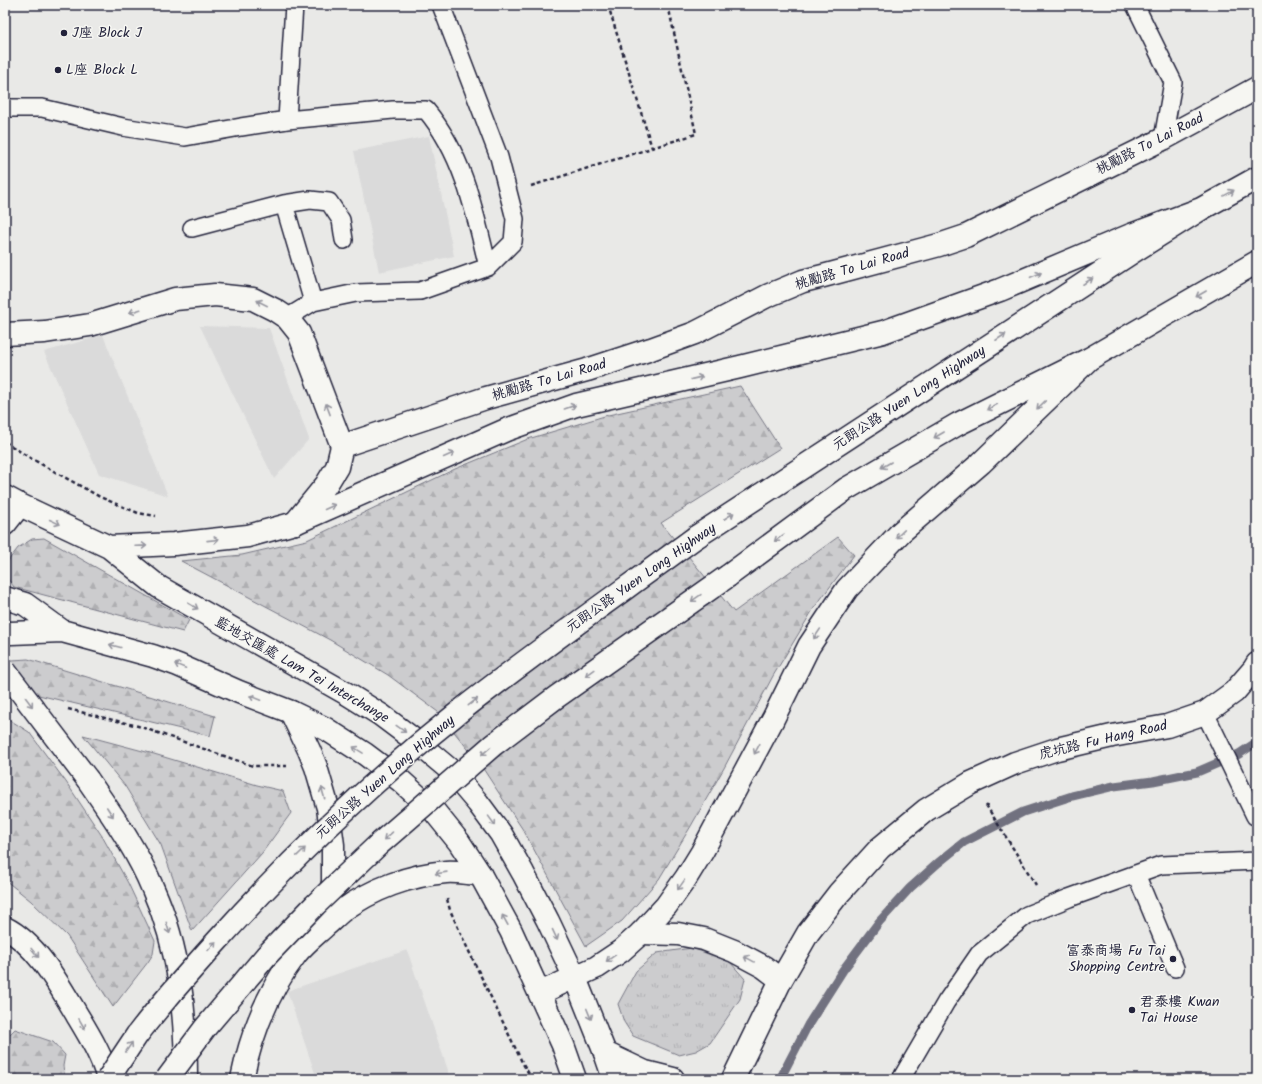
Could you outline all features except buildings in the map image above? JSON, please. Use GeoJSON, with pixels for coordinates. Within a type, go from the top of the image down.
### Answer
{"type":"FeatureCollection","features":[{"type":"Feature","properties":{"kind":"main road","name":"桃勵路 To Lai Road"},"geometry":{"type":"LineString","coordinates":[[342,446],[486,398],[587,370],[651,349],[695,333],[767,296],[803,281],[939,245],[966,236],[1163,139],[1257,88]]}},
{"type":"Feature","properties":{"kind":"main road","name":"元朗公路 Yuen Long Highway"},"geometry":{"type":"LineString","coordinates":[[108,1079],[138,1034],[186,975],[282,871],[398,763],[457,713],[532,655],[696,537],[1020,325],[1201,209],[1257,178]]}},
{"type":"Feature","properties":{"kind":"main road","name":"藍地交匯處 Lam Tei Interchange"},"geometry":{"type":"LineString","coordinates":[[109,547],[174,544],[248,536],[295,523],[506,430],[576,405],[740,368],[883,332],[1000,290],[1131,235],[1201,209]]}},
{"type":"Feature","properties":{"kind":"main road"},"geometry":{"type":"LineString","coordinates":[[166,1079],[205,1028],[262,960],[315,904],[378,845],[493,745],[555,698],[728,576],[846,489],[958,424],[1089,358],[1257,262]]}},
{"type":"Feature","properties":{"kind":"main road"},"geometry":{"type":"LineString","coordinates":[[5,334],[45,332],[90,325],[175,299],[215,295],[253,299],[275,310],[287,318],[300,333],[342,446],[336,467],[326,485],[295,523]]}},
{"type":"Feature","properties":{"kind":"main road"},"geometry":{"type":"LineString","coordinates":[[540,993],[598,968],[621,951],[641,933],[666,906],[702,852],[773,719],[809,646],[847,589],[901,532],[981,463],[1089,358]]}},
{"type":"Feature","properties":{"kind":"main road","name":"藍地交匯處 Lam Tei Interchange"},"geometry":{"type":"LineString","coordinates":[[5,524],[10,504],[109,547],[158,587],[349,695],[381,715],[449,769],[478,803],[501,834],[523,873],[548,920],[574,978],[605,1053],[614,1079]]}},
{"type":"Feature","properties":{"kind":"main road"},"geometry":{"type":"LineString","coordinates":[[5,598],[25,604],[62,631]]}},
{"type":"Feature","properties":{"kind":"main road"},"geometry":{"type":"LineString","coordinates":[[5,632],[62,631],[153,656],[178,665],[239,692],[291,712],[326,729],[365,754],[401,781],[434,811],[459,842],[480,874],[511,931],[540,993],[563,1045],[575,1079]]}},
{"type":"Feature","properties":{"kind":"main road","name":"虎坑路 Fu Hang Road"},"geometry":{"type":"LineString","coordinates":[[733,1079],[781,980],[808,933],[839,894],[880,848],[926,810],[971,783],[1015,764],[1057,749],[1112,736],[1208,720],[1257,664]]}},
{"type":"Feature","properties":{"kind":"main road"},"geometry":{"type":"LineString","coordinates":[[5,671],[88,780],[135,852],[153,889],[168,927],[176,959],[183,1003],[186,1042],[186,1079]]}},
{"type":"Feature","properties":{"kind":"main road"},"geometry":{"type":"LineString","coordinates":[[291,712],[310,750],[328,808],[333,845],[333,882],[323,928]]}},
{"type":"Feature","properties":{"kind":"main road"},"geometry":{"type":"LineString","coordinates":[[242,1079],[253,1038],[275,985],[297,953],[311,937],[356,901],[396,883],[425,875],[448,872],[480,874]]}},
{"type":"Feature","properties":{"kind":"main road"},"geometry":{"type":"LineString","coordinates":[[5,928],[29,946],[62,990],[94,1044],[108,1079]]}},
{"type":"Feature","properties":{"kind":"main road"},"geometry":{"type":"LineString","coordinates":[[641,933],[678,934],[704,939],[734,951],[764,967],[781,980]]}},
{"type":"Feature","properties":{"kind":"main road"},"geometry":{"type":"LineString","coordinates":[[605,1053],[645,1072],[673,1079]]}},
{"type":"Feature","properties":{"kind":"lane"},"geometry":{"type":"LineString","coordinates":[[287,120],[294,5]]}},
{"type":"Feature","properties":{"kind":"lane"},"geometry":{"type":"LineString","coordinates":[[287,318],[313,302],[356,293],[420,291],[488,267],[513,242],[515,219],[499,157],[441,5]]}},
{"type":"Feature","properties":{"kind":"lane"},"geometry":{"type":"LineString","coordinates":[[1135,5],[1173,82],[1163,139]]}},
{"type":"Feature","properties":{"kind":"lane"},"geometry":{"type":"LineString","coordinates":[[5,108],[42,108],[123,127],[185,138],[287,120],[393,110],[426,110],[435,120],[453,151],[473,205],[488,267]]}},
{"type":"Feature","properties":{"kind":"lane"},"geometry":{"type":"LineString","coordinates":[[192,228],[284,204],[310,200],[329,202],[341,220],[344,240]]}},
{"type":"Feature","properties":{"kind":"lane"},"geometry":{"type":"LineString","coordinates":[[284,204],[313,302]]}},
{"type":"Feature","properties":{"kind":"lane"},"geometry":{"type":"LineString","coordinates":[[1208,720],[1256,816]]}},
{"type":"Feature","properties":{"kind":"lane"},"geometry":{"type":"LineString","coordinates":[[901,1079],[946,1002],[979,954],[1027,915],[1069,898],[1161,865],[1257,861]]}},
{"type":"Feature","properties":{"kind":"lane"},"geometry":{"type":"LineString","coordinates":[[1136,874],[1175,968]]}},
{"type":"Feature","properties":{"kind":"path"},"geometry":{"type":"LineString","coordinates":[[608,5],[652,148]]}},
{"type":"Feature","properties":{"kind":"path"},"geometry":{"type":"LineString","coordinates":[[509,193],[696,134],[668,5]]}},
{"type":"Feature","properties":{"kind":"path"},"geometry":{"type":"LineString","coordinates":[[5,442],[100,497],[138,513],[157,516]]}},
{"type":"Feature","properties":{"kind":"path"},"geometry":{"type":"LineString","coordinates":[[984,802],[1035,881]]}},
{"type":"Feature","properties":{"kind":"shaded area"},"geometry":{"type":"Polygon","coordinates":[[[429,136],[454,256],[379,272],[354,151],[429,136]]]}},
{"type":"Feature","properties":{"kind":"shaded area"},"geometry":{"type":"Polygon","coordinates":[[[200,326],[269,328],[309,439],[274,479],[200,326]]]}},
{"type":"Feature","properties":{"kind":"shaded area"},"geometry":{"type":"Polygon","coordinates":[[[103,335],[168,496],[99,474],[44,352],[103,335]]]}},
{"type":"Feature","properties":{"kind":"shaded area"},"geometry":{"type":"Polygon","coordinates":[[[407,950],[451,1079],[317,1079],[287,991],[407,950]]]}},
{"type":"Feature","properties":{"kind":"green space"},"geometry":{"type":"Polygon","coordinates":[[[740,386],[780,448],[661,523],[734,612],[838,537],[854,555],[814,608],[773,676],[724,768],[659,879],[622,921],[586,946],[525,833],[480,764],[438,712],[388,675],[330,640],[181,561],[242,555],[307,540],[455,469],[528,439],[608,415],[740,386]]]}},
{"type":"Feature","properties":{"kind":"green space"},"geometry":{"type":"Polygon","coordinates":[[[44,538],[189,620],[183,632],[14,587],[5,575],[8,561],[18,548],[32,539],[44,538]]]}},
{"type":"Feature","properties":{"kind":"green space"},"geometry":{"type":"Polygon","coordinates":[[[28,659],[215,716],[210,736],[5,687],[5,662],[28,659]]]}},
{"type":"Feature","properties":{"kind":"green space"},"geometry":{"type":"Polygon","coordinates":[[[5,717],[29,732],[66,782],[102,836],[128,883],[155,941],[153,954],[148,962],[113,1007],[67,936],[31,901],[5,880],[5,717]]]}},
{"type":"Feature","properties":{"kind":"green space"},"geometry":{"type":"Polygon","coordinates":[[[83,735],[154,754],[257,785],[283,791],[291,813],[262,853],[192,931],[161,845],[125,786],[83,735]]]}},
{"type":"Feature","properties":{"kind":"green space"},"geometry":{"type":"Polygon","coordinates":[[[692,948],[730,962],[745,979],[740,999],[710,1043],[696,1051],[679,1055],[633,1036],[624,1022],[618,1004],[636,971],[657,953],[692,948]]]}},
{"type":"Feature","properties":{"kind":"green space"},"geometry":{"type":"Polygon","coordinates":[[[15,1029],[53,1042],[65,1055],[63,1066],[65,1079],[5,1079],[5,1039],[15,1029]]]}},
{"type":"Feature","properties":{"kind":"waterway"},"geometry":{"type":"LineString","coordinates":[[780,1079],[808,1025],[843,970],[879,922],[910,888],[964,842],[1023,812],[1072,796],[1114,786],[1153,781],[1197,772],[1239,754],[1257,742]]}},
{"type":"Feature","properties":{"kind":"place","name":"J座 Block J"},"geometry":{"type":"Point","coordinates":[64,33]}},
{"type":"Feature","properties":{"kind":"place","name":"L座 Block L"},"geometry":{"type":"Point","coordinates":[58,70]}},
{"type":"Feature","properties":{"kind":"place","name":"富泰商場 Fu Tai Shopping Centre"},"geometry":{"type":"Point","coordinates":[1173,959]}},
{"type":"Feature","properties":{"kind":"place","name":"君泰樓 Kwan Tai House"},"geometry":{"type":"Point","coordinates":[1132,1010]}}]}
